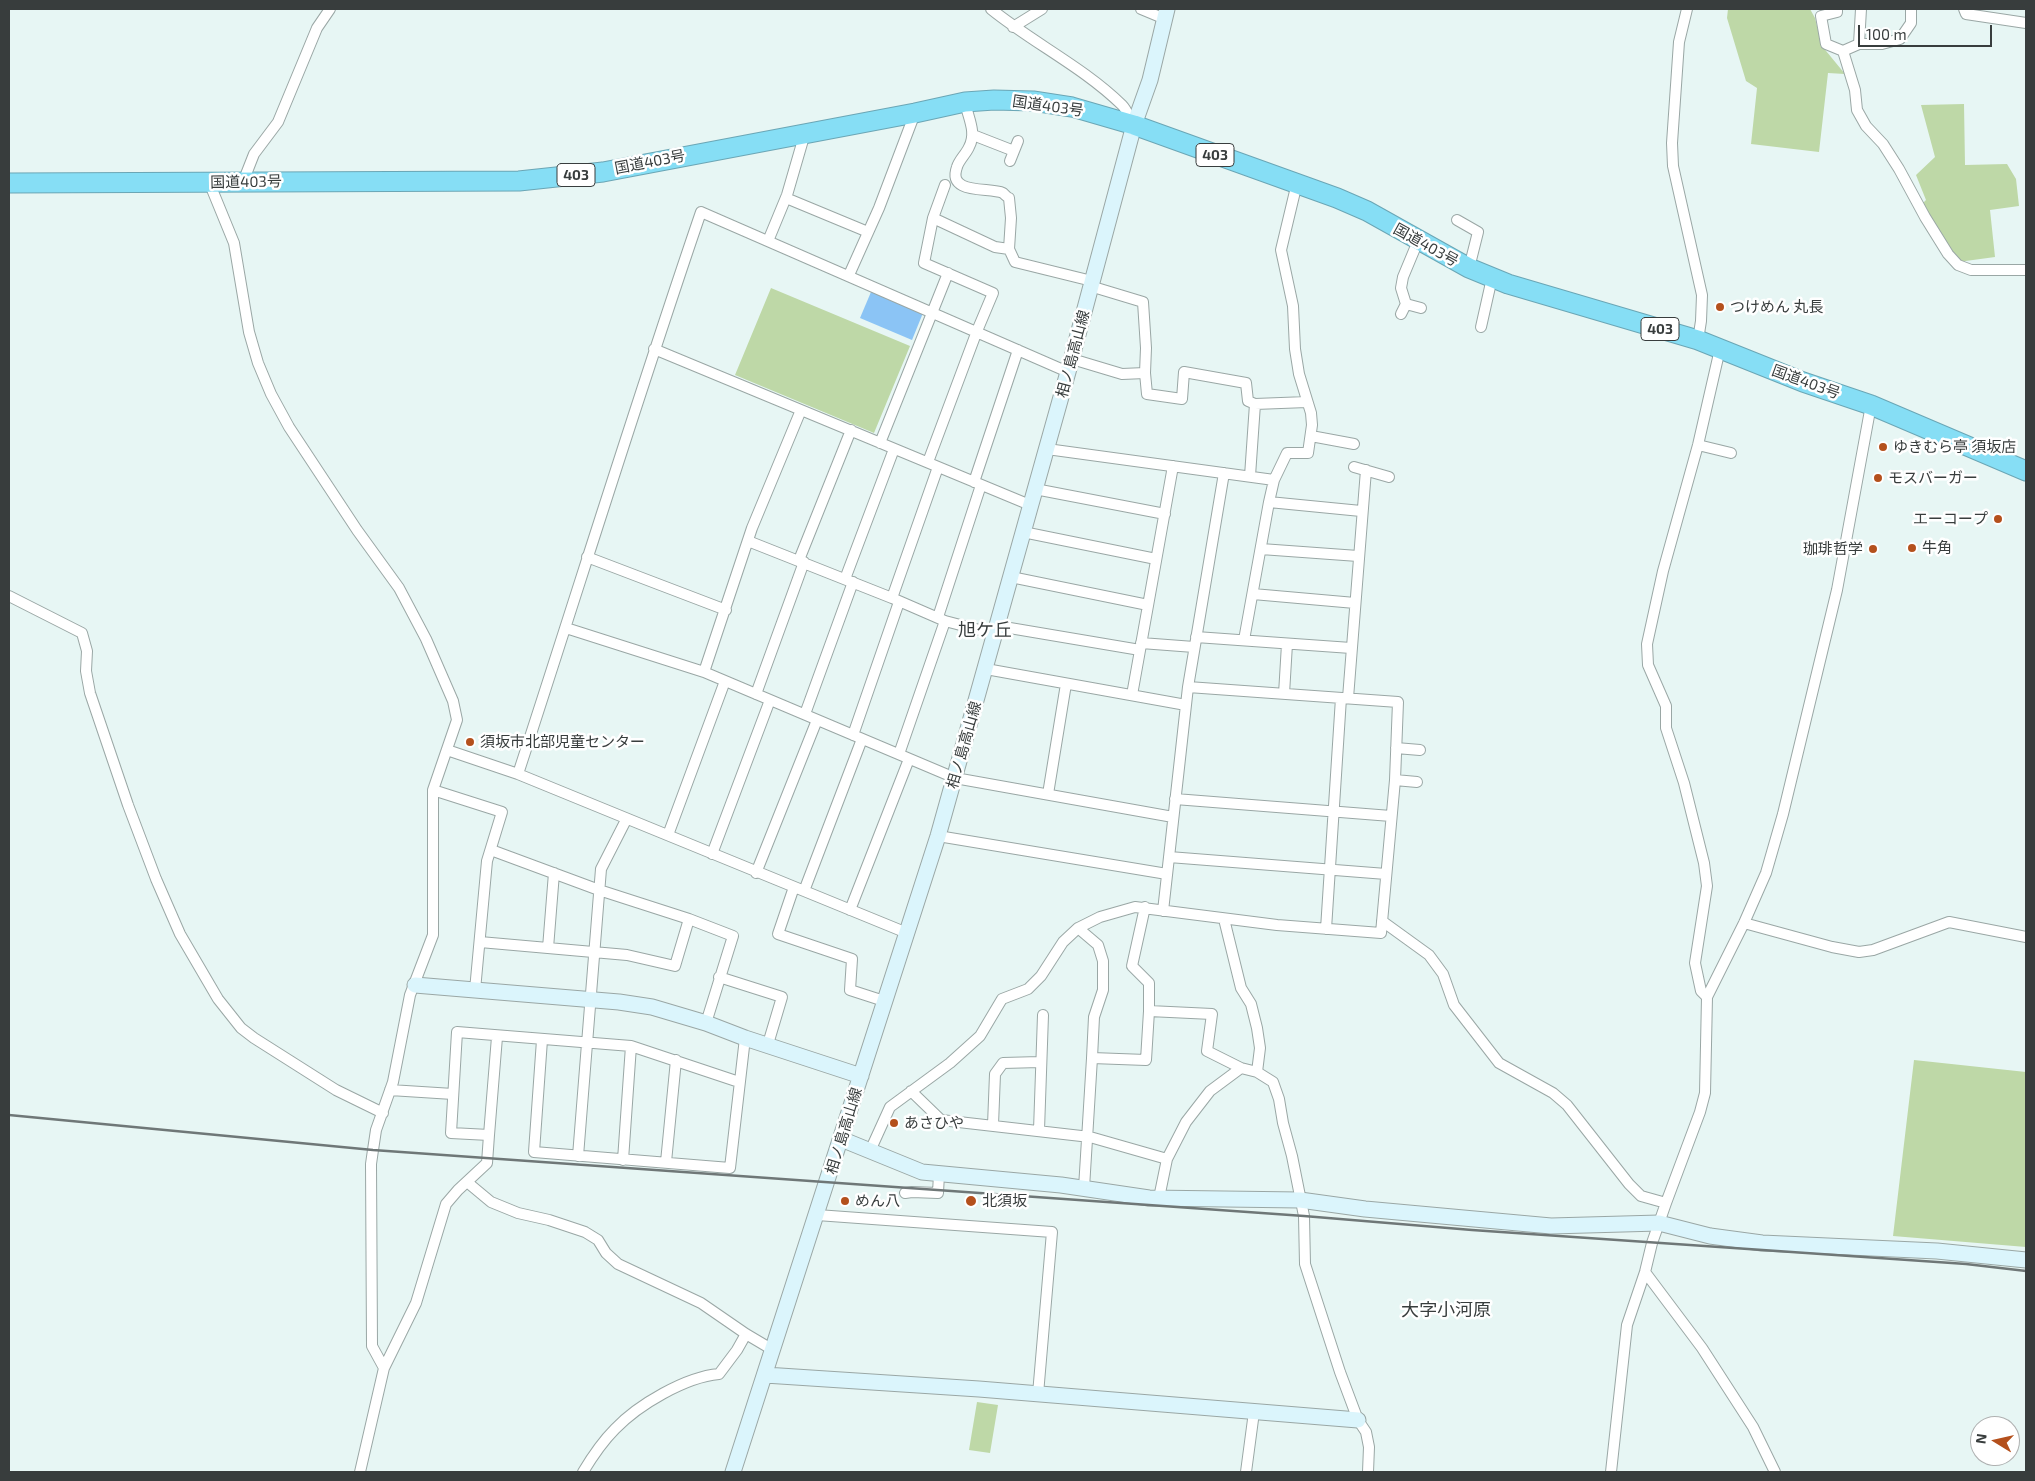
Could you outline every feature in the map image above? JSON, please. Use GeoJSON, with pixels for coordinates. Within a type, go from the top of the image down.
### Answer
{"type":"FeatureCollection","features":[{"type":"Feature","properties":{"kind":"highway","name":"国道403号"},"geometry":{"type":"LineString","coordinates":[[9,183],[519,181],[603,172],[965,102],[994,100],[1033,101],[1072,107],[1134,125],[1297,183],[1367,211],[1418,241],[1492,278],[1592,310],[1698,340],[1804,382],[1871,405],[2026,471]]}},
{"type":"Feature","properties":{"kind":"street"},"geometry":{"type":"LineString","coordinates":[[243,182],[254,154],[278,122],[317,28],[330,9]]}},
{"type":"Feature","properties":{"kind":"street"},"geometry":{"type":"LineString","coordinates":[[991,9],[1013,27],[1076,68],[1124,106],[1134,125]]}},
{"type":"Feature","properties":{"kind":"street"},"geometry":{"type":"LineString","coordinates":[[1013,27],[1042,9]]}},
{"type":"Feature","properties":{"kind":"street"},"geometry":{"type":"LineString","coordinates":[[1141,9],[1166,14]]}},
{"type":"Feature","properties":{"kind":"street"},"geometry":{"type":"LineString","coordinates":[[1687,9],[1679,42],[1672,142],[1673,166],[1702,295],[1698,340]]}},
{"type":"Feature","properties":{"kind":"street"},"geometry":{"type":"LineString","coordinates":[[1837,9],[1837,12],[1821,16],[1826,44],[1843,51],[1859,44],[1882,44],[1900,39],[1911,23],[1911,9]]}},
{"type":"Feature","properties":{"kind":"street"},"geometry":{"type":"LineString","coordinates":[[1859,44],[1861,9]]}},
{"type":"Feature","properties":{"kind":"street"},"geometry":{"type":"LineString","coordinates":[[1964,9],[1966,14],[2026,23]]}},
{"type":"Feature","properties":{"kind":"street","name":"相ノ島高山線"},"geometry":{"type":"LineString","coordinates":[[733,1472],[938,836],[1070,366],[1134,125],[1150,80],[1166,14]]}},
{"type":"Feature","properties":{"kind":"street"},"geometry":{"type":"LineString","coordinates":[[1843,51],[1855,90],[1858,110],[1866,126],[1883,144],[1948,254],[1958,265],[1971,270],[2026,270]]}},
{"type":"Feature","properties":{"kind":"street"},"geometry":{"type":"LineString","coordinates":[[965,102],[973,139],[957,166],[955,176],[958,183],[967,188],[1003,193],[1009,198],[1009,249],[1016,262],[1091,284],[1143,302],[1146,348],[1146,399],[1182,399],[1184,372],[1246,383],[1248,401],[1255,404],[1307,402]]}},
{"type":"Feature","properties":{"kind":"street"},"geometry":{"type":"LineString","coordinates":[[850,275],[916,113]]}},
{"type":"Feature","properties":{"kind":"street"},"geometry":{"type":"LineString","coordinates":[[768,241],[786,198],[805,133]]}},
{"type":"Feature","properties":{"kind":"street"},"geometry":{"type":"LineString","coordinates":[[973,135],[1012,156],[1018,141]]}},
{"type":"Feature","properties":{"kind":"street"},"geometry":{"type":"LineString","coordinates":[[209,182],[234,244],[249,332],[261,371],[289,428],[357,530],[399,588],[426,639],[453,701],[457,720],[433,790],[433,934],[410,995],[390,1090],[376,1130],[371,1173],[372,1346],[384,1368]]}},
{"type":"Feature","properties":{"kind":"street"},"geometry":{"type":"LineString","coordinates":[[1244,640],[1274,480],[1287,453],[1308,452],[1311,436],[1311,412],[1299,374],[1295,349],[1293,306],[1280,250],[1297,183]]}},
{"type":"Feature","properties":{"kind":"street"},"geometry":{"type":"LineString","coordinates":[[928,462],[993,293],[924,263],[934,218],[945,186]]}},
{"type":"Feature","properties":{"kind":"street"},"geometry":{"type":"LineString","coordinates":[[786,198],[868,232]]}},
{"type":"Feature","properties":{"kind":"street"},"geometry":{"type":"LineString","coordinates":[[518,774],[654,349],[701,212],[850,275],[931,313],[1018,350],[1070,366],[1122,374],[1145,373]]}},
{"type":"Feature","properties":{"kind":"street"},"geometry":{"type":"LineString","coordinates":[[934,218],[995,247],[1009,249]]}},
{"type":"Feature","properties":{"kind":"street"},"geometry":{"type":"LineString","coordinates":[[1457,220],[1478,232],[1469,268]]}},
{"type":"Feature","properties":{"kind":"street"},"geometry":{"type":"LineString","coordinates":[[1418,241],[1403,277],[1401,288],[1403,309],[1420,308]]}},
{"type":"Feature","properties":{"kind":"street"},"geometry":{"type":"LineString","coordinates":[[880,443],[948,274]]}},
{"type":"Feature","properties":{"kind":"street"},"geometry":{"type":"LineString","coordinates":[[1481,327],[1492,278]]}},
{"type":"Feature","properties":{"kind":"street"},"geometry":{"type":"LineString","coordinates":[[654,349],[1030,505]]}},
{"type":"Feature","properties":{"kind":"street"},"geometry":{"type":"LineString","coordinates":[[1707,996],[1700,992],[1696,964],[1707,886],[1704,863],[1684,782],[1666,728],[1666,706],[1648,665],[1647,644],[1663,571],[1698,445],[1720,349]]}},
{"type":"Feature","properties":{"kind":"street"},"geometry":{"type":"LineString","coordinates":[[850,910],[904,756],[978,483],[1018,350]]}},
{"type":"Feature","properties":{"kind":"street"},"geometry":{"type":"LineString","coordinates":[[1250,476],[1255,404]]}},
{"type":"Feature","properties":{"kind":"street"},"geometry":{"type":"LineString","coordinates":[[1611,1472],[1626,1325],[1646,1272],[1659,1223],[1700,1112],[1705,1093],[1707,996],[1744,923],[1766,873],[1783,814],[1837,590],[1871,405]]}},
{"type":"Feature","properties":{"kind":"street"},"geometry":{"type":"LineString","coordinates":[[704,672],[748,541],[801,410]]}},
{"type":"Feature","properties":{"kind":"street"},"geometry":{"type":"LineString","coordinates":[[756,694],[802,561],[852,430]]}},
{"type":"Feature","properties":{"kind":"street"},"geometry":{"type":"LineString","coordinates":[[1311,436],[1354,444]]}},
{"type":"Feature","properties":{"kind":"street"},"geometry":{"type":"LineString","coordinates":[[1698,445],[1731,453]]}},
{"type":"Feature","properties":{"kind":"street"},"geometry":{"type":"LineString","coordinates":[[804,714],[894,448]]}},
{"type":"Feature","properties":{"kind":"street"},"geometry":{"type":"LineString","coordinates":[[1047,449],[1274,480]]}},
{"type":"Feature","properties":{"kind":"street"},"geometry":{"type":"LineString","coordinates":[[1132,696],[1173,466]]}},
{"type":"Feature","properties":{"kind":"street"},"geometry":{"type":"LineString","coordinates":[[884,1001],[850,990],[852,960],[778,934],[799,889],[857,737],[896,600],[938,467]]}},
{"type":"Feature","properties":{"kind":"street"},"geometry":{"type":"LineString","coordinates":[[1354,467],[1389,477]]}},
{"type":"Feature","properties":{"kind":"street"},"geometry":{"type":"LineString","coordinates":[[1326,929],[1334,811],[1344,698],[1351,648],[1366,470]]}},
{"type":"Feature","properties":{"kind":"street"},"geometry":{"type":"LineString","coordinates":[[1163,910],[1188,687],[1224,473]]}},
{"type":"Feature","properties":{"kind":"street"},"geometry":{"type":"LineString","coordinates":[[1035,489],[1164,514]]}},
{"type":"Feature","properties":{"kind":"street"},"geometry":{"type":"LineString","coordinates":[[1269,502],[1362,510]]}},
{"type":"Feature","properties":{"kind":"street"},"geometry":{"type":"LineString","coordinates":[[1023,532],[1156,559]]}},
{"type":"Feature","properties":{"kind":"street"},"geometry":{"type":"LineString","coordinates":[[748,541],[802,561],[942,619],[996,630],[1141,646],[1244,640],[1351,648]]}},
{"type":"Feature","properties":{"kind":"street"},"geometry":{"type":"LineString","coordinates":[[1261,549],[1358,556]]}},
{"type":"Feature","properties":{"kind":"street"},"geometry":{"type":"LineString","coordinates":[[587,557],[726,610]]}},
{"type":"Feature","properties":{"kind":"street"},"geometry":{"type":"LineString","coordinates":[[1011,577],[1148,605]]}},
{"type":"Feature","properties":{"kind":"street"},"geometry":{"type":"LineString","coordinates":[[1253,594],[1355,603]]}},
{"type":"Feature","properties":{"kind":"street"},"geometry":{"type":"LineString","coordinates":[[9,596],[82,634],[87,651],[86,671],[90,693],[128,805],[156,879],[180,934],[198,967],[228,1014],[254,1038],[336,1090],[383,1113]]}},
{"type":"Feature","properties":{"kind":"street"},"geometry":{"type":"LineString","coordinates":[[566,628],[704,672],[955,778],[1173,817]]}},
{"type":"Feature","properties":{"kind":"street"},"geometry":{"type":"LineString","coordinates":[[1284,694],[1287,644]]}},
{"type":"Feature","properties":{"kind":"street"},"geometry":{"type":"LineString","coordinates":[[986,669],[1186,705]]}},
{"type":"Feature","properties":{"kind":"street"},"geometry":{"type":"LineString","coordinates":[[668,835],[725,681]]}},
{"type":"Feature","properties":{"kind":"street"},"geometry":{"type":"LineString","coordinates":[[1048,794],[1066,684]]}},
{"type":"Feature","properties":{"kind":"street"},"geometry":{"type":"LineString","coordinates":[[870,1151],[890,1107],[950,1063],[980,1036],[1002,999],[1028,989],[1041,976],[1063,942],[1078,928],[1135,906],[1224,919],[1381,933],[1395,780],[1398,702],[1188,687]]}},
{"type":"Feature","properties":{"kind":"street"},"geometry":{"type":"LineString","coordinates":[[712,854],[770,700]]}},
{"type":"Feature","properties":{"kind":"street"},"geometry":{"type":"LineString","coordinates":[[756,873],[816,720]]}},
{"type":"Feature","properties":{"kind":"street"},"geometry":{"type":"LineString","coordinates":[[1396,748],[1420,750]]}},
{"type":"Feature","properties":{"kind":"street"},"geometry":{"type":"LineString","coordinates":[[447,750],[518,774],[626,820],[668,835],[756,873],[907,933]]}},
{"type":"Feature","properties":{"kind":"street"},"geometry":{"type":"LineString","coordinates":[[1395,780],[1417,782]]}},
{"type":"Feature","properties":{"kind":"street"},"geometry":{"type":"LineString","coordinates":[[433,790],[502,812],[487,861],[475,990]]}},
{"type":"Feature","properties":{"kind":"street"},"geometry":{"type":"LineString","coordinates":[[1175,799],[1391,816]]}},
{"type":"Feature","properties":{"kind":"street"},"geometry":{"type":"LineString","coordinates":[[578,1156],[601,869],[626,820]]}},
{"type":"Feature","properties":{"kind":"street"},"geometry":{"type":"LineString","coordinates":[[938,836],[1167,874]]}},
{"type":"Feature","properties":{"kind":"street"},"geometry":{"type":"LineString","coordinates":[[491,850],[599,890],[689,919],[733,936],[706,1023]]}},
{"type":"Feature","properties":{"kind":"street"},"geometry":{"type":"LineString","coordinates":[[1169,857],[1386,874]]}},
{"type":"Feature","properties":{"kind":"street"},"geometry":{"type":"LineString","coordinates":[[548,948],[554,873]]}},
{"type":"Feature","properties":{"kind":"street"},"geometry":{"type":"LineString","coordinates":[[1092,1058],[1146,1060],[1149,984],[1132,966],[1145,907]]}},
{"type":"Feature","properties":{"kind":"street"},"geometry":{"type":"LineString","coordinates":[[480,942],[627,955],[675,966],[689,919]]}},
{"type":"Feature","properties":{"kind":"street"},"geometry":{"type":"LineString","coordinates":[[1224,919],[1241,988],[1251,1004],[1257,1028],[1260,1048],[1257,1072]]}},
{"type":"Feature","properties":{"kind":"street"},"geometry":{"type":"LineString","coordinates":[[1382,921],[1429,955],[1444,974],[1454,1005],[1499,1063],[1560,1099],[1567,1105],[1629,1184],[1641,1196],[1666,1203]]}},
{"type":"Feature","properties":{"kind":"street"},"geometry":{"type":"LineString","coordinates":[[1744,923],[1832,947],[1859,952],[1873,950],[1949,922],[2026,937]]}},
{"type":"Feature","properties":{"kind":"street"},"geometry":{"type":"LineString","coordinates":[[1078,928],[1098,945],[1103,961],[1103,990],[1094,1017],[1084,1188]]}},
{"type":"Feature","properties":{"kind":"street"},"geometry":{"type":"LineString","coordinates":[[719,977],[782,997],[768,1044]]}},
{"type":"Feature","properties":{"kind":"street"},"geometry":{"type":"LineString","coordinates":[[415,985],[591,999],[652,1007],[706,1023],[745,1038],[861,1076]]}},
{"type":"Feature","properties":{"kind":"street"},"geometry":{"type":"LineString","coordinates":[[1149,1011],[1212,1014],[1207,1051],[1241,1068],[1257,1072],[1273,1082],[1279,1099],[1304,1216],[1305,1264],[1358,1420],[1366,1432],[1369,1447],[1368,1472]]}},
{"type":"Feature","properties":{"kind":"street"},"geometry":{"type":"LineString","coordinates":[[1038,1130],[1043,1015]]}},
{"type":"Feature","properties":{"kind":"street"},"geometry":{"type":"LineString","coordinates":[[489,1135],[451,1133],[457,1032],[497,1037],[631,1046],[739,1082]]}},
{"type":"Feature","properties":{"kind":"street"},"geometry":{"type":"LineString","coordinates":[[360,1472],[384,1368],[416,1303],[446,1204],[487,1163],[497,1037]]}},
{"type":"Feature","properties":{"kind":"street"},"geometry":{"type":"LineString","coordinates":[[542,1040],[534,1152],[730,1168],[745,1038]]}},
{"type":"Feature","properties":{"kind":"street"},"geometry":{"type":"LineString","coordinates":[[623,1160],[631,1046]]}},
{"type":"Feature","properties":{"kind":"street"},"geometry":{"type":"LineString","coordinates":[[666,1162],[676,1060]]}},
{"type":"Feature","properties":{"kind":"street"},"geometry":{"type":"LineString","coordinates":[[993,1125],[995,1074],[1002,1063],[1040,1062]]}},
{"type":"Feature","properties":{"kind":"street"},"geometry":{"type":"LineString","coordinates":[[1159,1198],[1167,1159],[1186,1122],[1210,1091],[1241,1068]]}},
{"type":"Feature","properties":{"kind":"street"},"geometry":{"type":"LineString","coordinates":[[390,1090],[453,1094]]}},
{"type":"Feature","properties":{"kind":"street"},"geometry":{"type":"LineString","coordinates":[[911,1090],[941,1120],[1087,1137],[1167,1159]]}},
{"type":"Feature","properties":{"kind":"street"},"geometry":{"type":"LineString","coordinates":[[841,1138],[922,1172],[1084,1188],[1159,1198],[1300,1200],[1365,1209],[1551,1226],[1659,1223],[1710,1236],[1762,1243],[1937,1252],[2026,1260]]}},
{"type":"Feature","properties":{"kind":"street"},"geometry":{"type":"LineString","coordinates":[[905,1193],[938,1193],[939,1174]]}},
{"type":"Feature","properties":{"kind":"street"},"geometry":{"type":"LineString","coordinates":[[467,1182],[491,1202],[498,1205],[518,1213],[549,1220],[585,1232],[598,1240],[606,1253],[618,1264],[701,1303],[773,1350]]}},
{"type":"Feature","properties":{"kind":"street"},"geometry":{"type":"LineString","coordinates":[[817,1215],[1052,1232],[1038,1394]]}},
{"type":"Feature","properties":{"kind":"street"},"geometry":{"type":"LineString","coordinates":[[1646,1272],[1702,1348],[1753,1427],[1775,1472]]}},
{"type":"Feature","properties":{"kind":"street"},"geometry":{"type":"LineString","coordinates":[[583,1472],[595,1452],[621,1423],[634,1412],[674,1389],[704,1377],[719,1374],[746,1334]]}},
{"type":"Feature","properties":{"kind":"street"},"geometry":{"type":"LineString","coordinates":[[765,1375],[1038,1394],[1358,1420]]}},
{"type":"Feature","properties":{"kind":"street"},"geometry":{"type":"LineString","coordinates":[[1246,1472],[1254,1412]]}},
{"type":"Feature","properties":{"kind":"green space"},"geometry":{"type":"Polygon","coordinates":[[[1728,9],[1810,9],[1815,18],[1822,46],[1845,74],[1828,73],[1819,152],[1751,144],[1757,88],[1746,81],[1727,18],[1728,9]]]}},
{"type":"Feature","properties":{"kind":"green space"},"geometry":{"type":"Polygon","coordinates":[[[1964,104],[1965,165],[2007,164],[2016,179],[2019,206],[1990,210],[1995,257],[1951,263],[1934,242],[1922,204],[1926,200],[1916,175],[1935,157],[1921,105],[1964,104]]]}},
{"type":"Feature","properties":{"kind":"green space"},"geometry":{"type":"Polygon","coordinates":[[[771,288],[910,346],[874,433],[735,375],[771,288]]]}},
{"type":"Feature","properties":{"kind":"green space"},"geometry":{"type":"Polygon","coordinates":[[[1914,1060],[2026,1072],[2026,1247],[1893,1236],[1914,1060]]]}},
{"type":"Feature","properties":{"kind":"green space"},"geometry":{"type":"Polygon","coordinates":[[[977,1402],[998,1405],[990,1453],[969,1450],[977,1402]]]}},
{"type":"Feature","properties":{"kind":"water"},"geometry":{"type":"Polygon","coordinates":[[[871,292],[923,313],[912,340],[860,318],[871,292]]]}},
{"type":"Feature","properties":{"kind":"railway"},"geometry":{"type":"LineString","coordinates":[[9,1115],[373,1150],[1966,1264],[2026,1271]]}},
{"type":"Feature","properties":{"kind":"place","name":"つけめん 丸長"},"geometry":{"type":"Point","coordinates":[1720,307]}},
{"type":"Feature","properties":{"kind":"place","name":"ゆきむら亭 須坂店"},"geometry":{"type":"Point","coordinates":[1883,447]}},
{"type":"Feature","properties":{"kind":"place","name":"モスバーガー"},"geometry":{"type":"Point","coordinates":[1878,478]}},
{"type":"Feature","properties":{"kind":"place","name":"エーコープ"},"geometry":{"type":"Point","coordinates":[1998,519]}},
{"type":"Feature","properties":{"kind":"place","name":"牛角"},"geometry":{"type":"Point","coordinates":[1912,548]}},
{"type":"Feature","properties":{"kind":"place","name":"珈琲哲学"},"geometry":{"type":"Point","coordinates":[1873,549]}},
{"type":"Feature","properties":{"kind":"place","name":"須坂市北部児童センター"},"geometry":{"type":"Point","coordinates":[470,742]}},
{"type":"Feature","properties":{"kind":"place","name":"あさひや"},"geometry":{"type":"Point","coordinates":[894,1123]}},
{"type":"Feature","properties":{"kind":"place","name":"めん八"},"geometry":{"type":"Point","coordinates":[845,1201]}},
{"type":"Feature","properties":{"kind":"place","name":"北須坂"},"geometry":{"type":"Point","coordinates":[971,1201]}},
{"type":"Feature","properties":{"kind":"district","name":"旭ケ丘"},"geometry":{"type":"Point","coordinates":[985,630]}},
{"type":"Feature","properties":{"kind":"district","name":"大字小河原"},"geometry":{"type":"Point","coordinates":[1446,1310]}}]}
